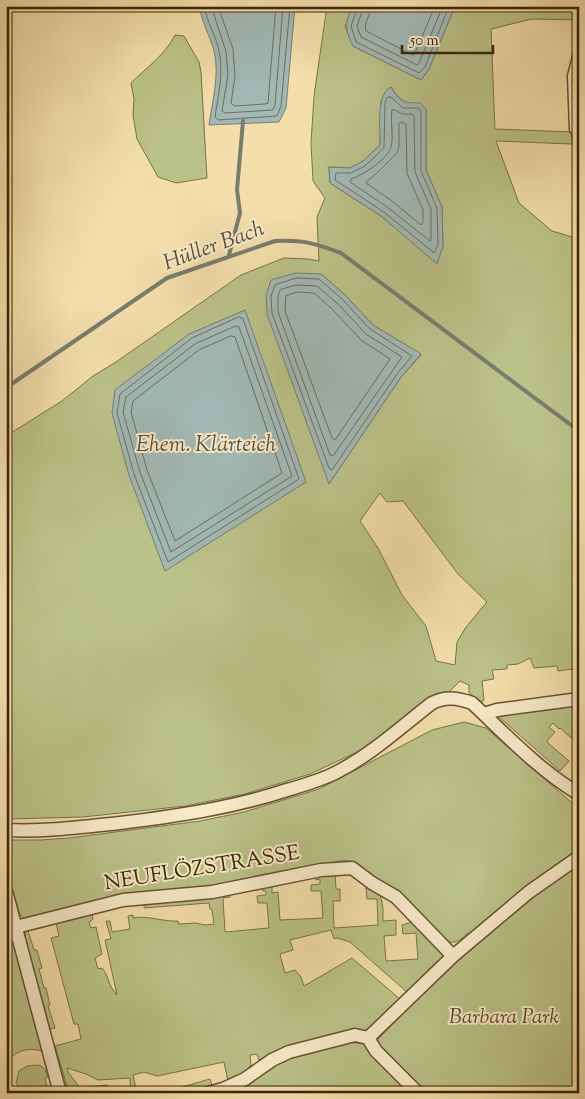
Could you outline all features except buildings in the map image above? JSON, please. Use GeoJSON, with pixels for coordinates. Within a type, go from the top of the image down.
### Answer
{"type":"FeatureCollection","features":[{"type":"Feature","properties":{"kind":"street"},"geometry":{"type":"LineString","coordinates":[[579,57],[574,76],[576,129],[579,134]]}},
{"type":"Feature","properties":{"kind":"street"},"geometry":{"type":"LineString","coordinates":[[6,830],[41,830],[157,819],[217,810],[263,798],[336,773],[362,758],[432,703],[442,698],[459,698],[472,704],[557,780],[579,794]]}},
{"type":"Feature","properties":{"kind":"street"},"geometry":{"type":"LineString","coordinates":[[484,714],[497,710],[579,699]]}},
{"type":"Feature","properties":{"kind":"street"},"geometry":{"type":"LineString","coordinates":[[368,1038],[453,956],[529,892],[579,857]]}},
{"type":"Feature","properties":{"kind":"street","name":"NEUFLÖZSTRASSE"},"geometry":{"type":"LineString","coordinates":[[16,927],[123,900],[212,892],[321,870],[352,868],[372,883],[396,897],[453,956]]}},
{"type":"Feature","properties":{"kind":"street"},"geometry":{"type":"LineString","coordinates":[[6,891],[60,1093]]}},
{"type":"Feature","properties":{"kind":"street"},"geometry":{"type":"LineString","coordinates":[[208,1093],[223,1089],[245,1079],[272,1060],[289,1052],[354,1035],[368,1038],[376,1051],[418,1093]]}},
{"type":"Feature","properties":{"kind":"green space"},"geometry":{"type":"Polygon","coordinates":[[[327,6],[353,6],[345,26],[353,46],[421,80],[429,69],[455,6],[579,6],[579,20],[532,19],[491,29],[495,129],[572,132],[572,144],[496,141],[519,203],[552,231],[579,239],[579,668],[558,671],[557,666],[534,668],[530,658],[518,664],[507,665],[507,669],[492,670],[494,679],[482,681],[484,700],[482,702],[469,693],[469,685],[460,681],[442,699],[368,747],[310,774],[245,794],[185,806],[83,817],[6,819],[6,436],[62,401],[93,376],[241,275],[284,258],[319,261],[317,217],[325,198],[313,181],[311,143],[314,96],[327,6]],[[391,87],[381,101],[380,145],[363,161],[350,168],[329,167],[330,183],[381,216],[437,263],[443,246],[442,207],[426,170],[426,109],[406,102],[391,87]],[[321,274],[329,484],[401,377],[421,355],[373,325],[345,295],[321,274]],[[380,493],[360,521],[378,548],[402,595],[426,626],[436,661],[455,665],[457,642],[466,627],[487,602],[458,574],[403,501],[387,502],[380,493]]]}},
{"type":"Feature","properties":{"kind":"green space"},"geometry":{"type":"Polygon","coordinates":[[[175,35],[184,36],[199,62],[207,178],[176,183],[158,177],[137,139],[131,83],[161,55],[175,35]]]}},
{"type":"Feature","properties":{"kind":"green space"},"geometry":{"type":"Polygon","coordinates":[[[573,706],[575,718],[579,718],[579,745],[553,723],[549,727],[555,732],[547,741],[548,743],[569,761],[560,771],[499,717],[505,714],[573,706]]]}},
{"type":"Feature","properties":{"kind":"green space"},"geometry":{"type":"Polygon","coordinates":[[[464,722],[486,728],[579,809],[579,848],[540,876],[470,934],[468,933],[458,941],[446,941],[381,882],[354,863],[344,860],[24,918],[20,915],[6,869],[6,840],[69,838],[200,821],[244,812],[319,789],[432,730],[464,722]]]}},
{"type":"Feature","properties":{"kind":"green space","name":"Barbara Park"},"geometry":{"type":"Polygon","coordinates":[[[579,861],[579,906],[575,909],[574,927],[579,933],[579,1093],[424,1093],[380,1048],[378,1039],[458,958],[505,917],[579,861]]]}},
{"type":"Feature","properties":{"kind":"green space"},"geometry":{"type":"Polygon","coordinates":[[[335,873],[336,889],[340,889],[340,901],[333,901],[334,928],[378,925],[377,899],[367,899],[366,888],[380,893],[383,921],[396,920],[396,935],[384,936],[386,961],[418,959],[416,933],[403,934],[402,925],[412,922],[442,952],[443,957],[408,993],[350,942],[337,938],[334,939],[331,930],[290,940],[293,950],[280,954],[285,973],[295,970],[301,977],[304,986],[352,958],[401,1000],[367,1032],[288,1046],[259,1060],[257,1054],[250,1055],[251,1065],[244,1073],[228,1081],[224,1062],[157,1076],[144,1072],[133,1075],[137,1093],[131,1093],[130,1078],[98,1080],[67,1068],[80,1088],[107,1085],[108,1093],[69,1093],[55,1046],[81,1039],[78,1024],[74,1024],[51,938],[59,936],[56,923],[92,913],[93,919],[89,923],[91,928],[96,927],[102,954],[95,958],[98,969],[102,968],[105,971],[117,995],[105,940],[111,939],[106,921],[110,921],[112,932],[130,929],[128,916],[133,915],[133,918],[145,917],[178,921],[179,924],[214,924],[209,903],[144,908],[144,902],[230,893],[230,897],[223,898],[225,932],[269,928],[267,903],[258,903],[257,896],[266,895],[266,891],[263,891],[262,886],[272,884],[272,893],[278,892],[280,920],[323,918],[321,891],[311,891],[311,885],[320,884],[320,879],[316,880],[316,876],[335,873]]]}},
{"type":"Feature","properties":{"kind":"green space"},"geometry":{"type":"Polygon","coordinates":[[[6,912],[44,1052],[33,1049],[18,1052],[6,1062],[6,912]]]}},
{"type":"Feature","properties":{"kind":"green space"},"geometry":{"type":"Polygon","coordinates":[[[47,924],[47,926],[28,931],[34,950],[37,950],[42,968],[39,969],[44,988],[46,988],[50,1005],[48,1006],[55,1028],[48,1029],[24,938],[26,931],[29,929],[47,924]]]}},
{"type":"Feature","properties":{"kind":"green space"},"geometry":{"type":"Polygon","coordinates":[[[350,1042],[364,1044],[414,1093],[225,1093],[276,1062],[350,1042]]]}},
{"type":"Feature","properties":{"kind":"green space"},"geometry":{"type":"Polygon","coordinates":[[[38,1065],[46,1071],[48,1077],[45,1078],[48,1093],[22,1093],[16,1083],[19,1071],[27,1066],[38,1065]]]}},
{"type":"Feature","properties":{"kind":"green space"},"geometry":{"type":"Polygon","coordinates":[[[210,1079],[212,1085],[185,1093],[161,1093],[210,1079]]]}},
{"type":"Feature","properties":{"kind":"water"},"geometry":{"type":"Polygon","coordinates":[[[199,6],[295,6],[286,108],[279,122],[209,125],[216,79],[216,60],[199,6]]]}},
{"type":"Feature","properties":{"kind":"water"},"geometry":{"type":"Polygon","coordinates":[[[353,6],[455,6],[429,69],[421,80],[353,46],[348,35],[347,26],[348,17],[353,6]]]}},
{"type":"Feature","properties":{"kind":"water"},"geometry":{"type":"Polygon","coordinates":[[[391,87],[402,101],[420,103],[426,109],[426,170],[442,207],[443,246],[437,264],[381,216],[330,183],[329,167],[350,168],[363,161],[380,145],[381,105],[386,91],[391,87]]]}},
{"type":"Feature","properties":{"kind":"water","name":"Ehem. Klärteich"},"geometry":{"type":"Polygon","coordinates":[[[296,273],[321,274],[345,295],[373,325],[421,354],[401,377],[329,484],[267,314],[266,295],[271,280],[296,273]]]}},
{"type":"Feature","properties":{"kind":"water","name":"Ehem. Klärteich"},"geometry":{"type":"Polygon","coordinates":[[[245,310],[306,482],[165,571],[129,475],[112,413],[115,390],[189,334],[245,310]]]}},
{"type":"Feature","properties":{"kind":"waterway"},"geometry":{"type":"LineString","coordinates":[[229,255],[240,213],[237,190],[243,121]]}},
{"type":"Feature","properties":{"kind":"waterway","name":"Hüller Bach"},"geometry":{"type":"LineString","coordinates":[[6,415],[9,414],[10,385],[167,278],[275,241],[294,241],[316,245],[341,253],[579,431]]}}]}
